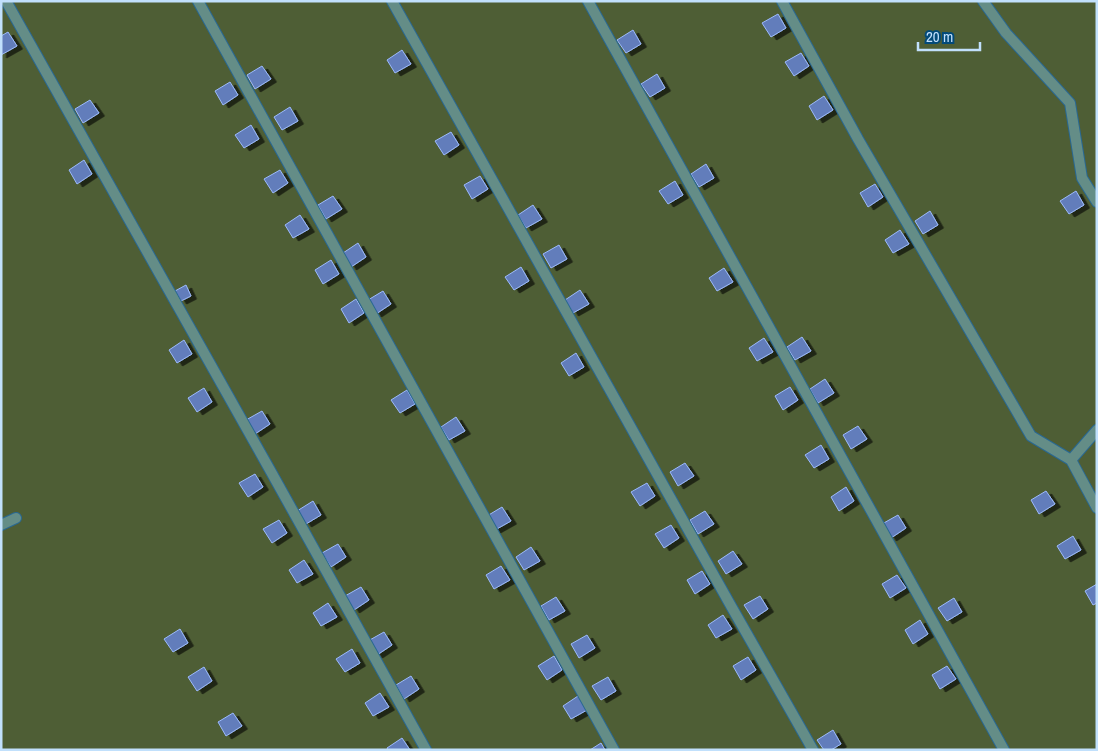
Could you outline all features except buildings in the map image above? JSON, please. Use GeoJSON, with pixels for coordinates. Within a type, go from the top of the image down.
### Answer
{"type":"FeatureCollection","features":[{"type":"Feature","properties":{"kind":"lane"},"geometry":{"type":"LineString","coordinates":[[6,1],[426,750]]}},
{"type":"Feature","properties":{"kind":"lane"},"geometry":{"type":"LineString","coordinates":[[198,1],[614,750]]}},
{"type":"Feature","properties":{"kind":"lane"},"geometry":{"type":"LineString","coordinates":[[392,1],[813,750]]}},
{"type":"Feature","properties":{"kind":"lane"},"geometry":{"type":"LineString","coordinates":[[588,1],[1004,750]]}},
{"type":"Feature","properties":{"kind":"lane"},"geometry":{"type":"LineString","coordinates":[[782,1],[858,139],[1031,436],[1071,460],[1097,508]]}},
{"type":"Feature","properties":{"kind":"lane"},"geometry":{"type":"LineString","coordinates":[[983,1],[1006,33],[1070,103],[1082,178],[1097,202]]}},
{"type":"Feature","properties":{"kind":"lane"},"geometry":{"type":"LineString","coordinates":[[1071,460],[1097,430]]}},
{"type":"Feature","properties":{"kind":"lane"},"geometry":{"type":"LineString","coordinates":[[1,525],[16,518]]}},
{"type":"Feature","properties":{"kind":"green space"},"geometry":{"type":"Polygon","coordinates":[[[1,1],[1097,1],[1097,750],[1,750],[1,1]]]}}]}
